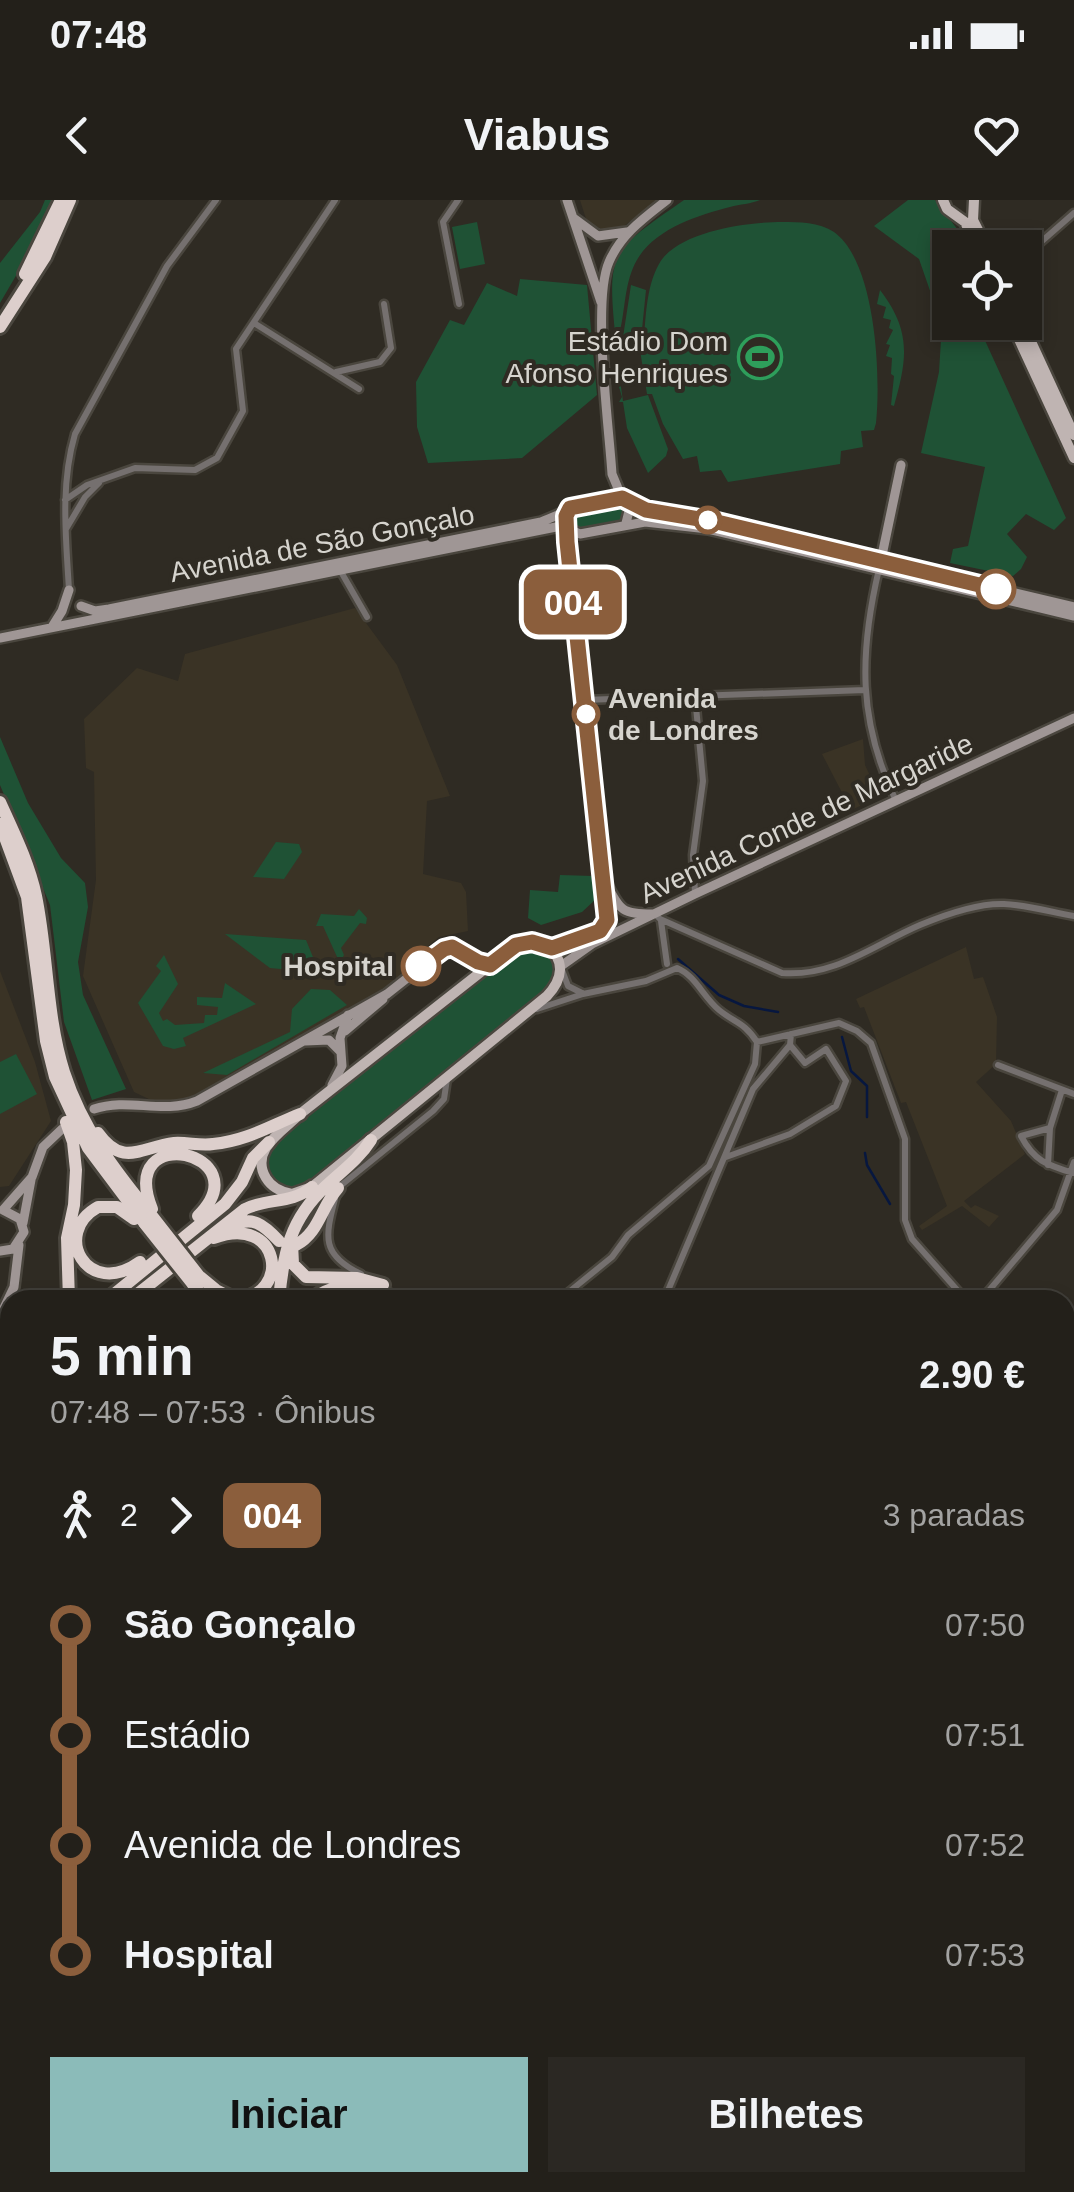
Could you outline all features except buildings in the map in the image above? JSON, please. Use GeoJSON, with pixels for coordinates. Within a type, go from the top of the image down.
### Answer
{"type":"FeatureCollection","features":[{"type":"Feature","properties":{"kind":"highway"},"geometry":{"type":"LineString","coordinates":[[0,311],[33,260],[61,200]]}},
{"type":"Feature","properties":{"kind":"highway"},"geometry":{"type":"LineString","coordinates":[[0,326],[45,257],[70,200]]}},
{"type":"Feature","properties":{"kind":"highway"},"geometry":{"type":"LineString","coordinates":[[0,802],[36,894],[67,1093],[61,1107],[73,1142],[76,1170],[74,1206],[66,1238],[69,1290]]}},
{"type":"Feature","properties":{"kind":"highway"},"geometry":{"type":"LineString","coordinates":[[0,824],[27,897],[46,1041],[67,1093],[148,1220],[206,1290]]}},
{"type":"Feature","properties":{"kind":"highway"},"geometry":{"type":"LineString","coordinates":[[67,1093],[80,1100],[108,1145],[126,1153],[172,1143],[207,1145],[238,1140],[265,1132],[300,1114]]}},
{"type":"Feature","properties":{"kind":"highway"},"geometry":{"type":"LineString","coordinates":[[280,1290],[292,1229],[371,1140]]}},
{"type":"Feature","properties":{"kind":"highway"},"geometry":{"type":"LineString","coordinates":[[119,1290],[236,1193],[253,1158],[269,1142]]}},
{"type":"Feature","properties":{"kind":"highway"},"geometry":{"type":"LineString","coordinates":[[148,1220],[152,1208],[145,1190],[150,1169],[170,1154],[194,1155],[208,1168],[213,1186],[208,1206],[188,1231]]}},
{"type":"Feature","properties":{"kind":"highway"},"geometry":{"type":"LineString","coordinates":[[142,1290],[250,1206],[297,1197],[312,1188]]}},
{"type":"Feature","properties":{"kind":"highway"},"geometry":{"type":"LineString","coordinates":[[296,1245],[312,1233],[338,1188]]}},
{"type":"Feature","properties":{"kind":"highway"},"geometry":{"type":"LineString","coordinates":[[148,1220],[117,1207],[98,1207],[86,1215],[78,1229],[78,1251],[88,1266],[108,1276],[126,1271],[146,1257],[156,1258]]}},
{"type":"Feature","properties":{"kind":"highway"},"geometry":{"type":"LineString","coordinates":[[305,1210],[290,1254],[301,1274],[314,1279],[357,1278],[382,1286]]}},
{"type":"Feature","properties":{"kind":"highway"},"geometry":{"type":"LineString","coordinates":[[207,1240],[241,1222],[255,1222],[267,1226],[280,1241]]}},
{"type":"Feature","properties":{"kind":"highway"},"geometry":{"type":"LineString","coordinates":[[225,1233],[245,1232],[264,1245],[272,1264],[266,1286],[261,1290]]}},
{"type":"Feature","properties":{"kind":"highway"},"geometry":{"type":"LineString","coordinates":[[152,1290],[165,1272]]}},
{"type":"Feature","properties":{"kind":"highway"},"geometry":{"type":"LineString","coordinates":[[195,1280],[216,1290]]}},
{"type":"Feature","properties":{"kind":"highway"},"geometry":{"type":"LineString","coordinates":[[195,1280],[198,1290]]}},
{"type":"Feature","properties":{"kind":"highway"},"geometry":{"type":"LineString","coordinates":[[329,1290],[348,1285],[377,1290]]}},
{"type":"Feature","properties":{"kind":"main road"},"geometry":{"type":"LineString","coordinates":[[942,200],[968,230]]}},
{"type":"Feature","properties":{"kind":"main road"},"geometry":{"type":"LineString","coordinates":[[953,213],[965,211],[974,202]]}},
{"type":"Feature","properties":{"kind":"main road"},"geometry":{"type":"LineString","coordinates":[[974,202],[973,220],[978,230]]}},
{"type":"Feature","properties":{"kind":"main road"},"geometry":{"type":"LineString","coordinates":[[1019,340],[1074,458]]}},
{"type":"Feature","properties":{"kind":"main road"},"geometry":{"type":"LineString","coordinates":[[1030,340],[1074,435]]}},
{"type":"Feature","properties":{"kind":"main road"},"geometry":{"type":"LineString","coordinates":[[540,942],[552,948],[560,966],[557,984],[528,1011],[312,1188],[292,1194],[270,1184],[261,1160],[269,1142],[490,965],[522,943],[540,942]]}},
{"type":"Feature","properties":{"kind":"street"},"geometry":{"type":"LineString","coordinates":[[52,627],[69,590],[65,500],[68,459],[75,434],[167,266],[216,200]]}},
{"type":"Feature","properties":{"kind":"street"},"geometry":{"type":"LineString","coordinates":[[65,500],[87,485],[135,468],[196,470],[217,458],[243,411],[236,350],[335,200]]}},
{"type":"Feature","properties":{"kind":"street"},"geometry":{"type":"LineString","coordinates":[[458,200],[443,222],[458,304]]}},
{"type":"Feature","properties":{"kind":"street"},"geometry":{"type":"LineString","coordinates":[[567,200],[601,303]]}},
{"type":"Feature","properties":{"kind":"street"},"geometry":{"type":"LineString","coordinates":[[605,500],[612,474],[601,303],[608,264],[627,232],[667,200]]}},
{"type":"Feature","properties":{"kind":"street"},"geometry":{"type":"LineString","coordinates":[[1042,241],[1073,213]]}},
{"type":"Feature","properties":{"kind":"street"},"geometry":{"type":"LineString","coordinates":[[573,218],[598,236],[627,232]]}},
{"type":"Feature","properties":{"kind":"street"},"geometry":{"type":"LineString","coordinates":[[335,372],[380,362],[392,348],[384,304]]}},
{"type":"Feature","properties":{"kind":"street"},"geometry":{"type":"LineString","coordinates":[[254,323],[359,388]]}},
{"type":"Feature","properties":{"kind":"street"},"geometry":{"type":"LineString","coordinates":[[896,801],[872,742],[865,690],[867,621],[901,464]]}},
{"type":"Feature","properties":{"kind":"street"},"geometry":{"type":"LineString","coordinates":[[612,474],[631,513],[626,523],[708,529],[1074,607]]}},
{"type":"Feature","properties":{"kind":"street"},"geometry":{"type":"LineString","coordinates":[[66,530],[100,482]]}},
{"type":"Feature","properties":{"kind":"street"},"geometry":{"type":"LineString","coordinates":[[65,500],[85,498]]}},
{"type":"Feature","properties":{"kind":"street","name":"Avenida de São Gonçalo"},"geometry":{"type":"LineString","coordinates":[[79,605],[95,611],[110,609],[541,522],[570,508],[605,500],[625,500]]}},
{"type":"Feature","properties":{"kind":"street"},"geometry":{"type":"LineString","coordinates":[[625,500],[646,510],[717,522],[1074,616]]}},
{"type":"Feature","properties":{"kind":"street"},"geometry":{"type":"LineString","coordinates":[[552,948],[600,931],[607,920],[567,542],[566,516],[570,508]]}},
{"type":"Feature","properties":{"kind":"street","name":"Avenida de São Gonçalo"},"geometry":{"type":"LineString","coordinates":[[0,638],[544,528],[567,527],[580,534],[626,523]]}},
{"type":"Feature","properties":{"kind":"street"},"geometry":{"type":"LineString","coordinates":[[544,528],[563,530],[567,542]]}},
{"type":"Feature","properties":{"kind":"street"},"geometry":{"type":"LineString","coordinates":[[340,569],[367,617]]}},
{"type":"Feature","properties":{"kind":"street"},"geometry":{"type":"LineString","coordinates":[[63,609],[64,619],[74,623],[83,614],[69,590]]}},
{"type":"Feature","properties":{"kind":"street"},"geometry":{"type":"LineString","coordinates":[[63,609],[70,603],[79,605]]}},
{"type":"Feature","properties":{"kind":"street"},"geometry":{"type":"LineString","coordinates":[[584,700],[865,690]]}},
{"type":"Feature","properties":{"kind":"street"},"geometry":{"type":"LineString","coordinates":[[695,696],[702,781],[693,856],[695,894]]}},
{"type":"Feature","properties":{"kind":"street","name":"Avenida Conde de Margaride"},"geometry":{"type":"LineString","coordinates":[[560,966],[582,950],[658,916],[695,894],[1074,718]]}},
{"type":"Feature","properties":{"kind":"street"},"geometry":{"type":"LineString","coordinates":[[603,877],[619,908],[630,914],[658,916],[782,974],[838,967],[922,924],[979,908],[1003,904],[1074,916]]}},
{"type":"Feature","properties":{"kind":"street"},"geometry":{"type":"LineString","coordinates":[[658,916],[666,964]]}},
{"type":"Feature","properties":{"kind":"street"},"geometry":{"type":"LineString","coordinates":[[343,1032],[444,949],[459,949],[490,965]]}},
{"type":"Feature","properties":{"kind":"street"},"geometry":{"type":"LineString","coordinates":[[560,966],[568,986],[583,994]]}},
{"type":"Feature","properties":{"kind":"street"},"geometry":{"type":"LineString","coordinates":[[528,1011],[646,981],[676,968],[688,974],[721,1012],[746,1024],[757,1042],[755,1064],[708,1166],[571,1290]]}},
{"type":"Feature","properties":{"kind":"street"},"geometry":{"type":"LineString","coordinates":[[94,1109],[114,1103],[158,1108],[190,1104],[387,994]]}},
{"type":"Feature","properties":{"kind":"street"},"geometry":{"type":"LineString","coordinates":[[320,1098],[338,1078],[348,1014]]}},
{"type":"Feature","properties":{"kind":"street"},"geometry":{"type":"LineString","coordinates":[[757,1042],[839,1023],[871,1043],[905,1139],[905,1220],[912,1239],[957,1290]]}},
{"type":"Feature","properties":{"kind":"street"},"geometry":{"type":"LineString","coordinates":[[668,1290],[753,1089],[790,1045],[791,1034]]}},
{"type":"Feature","properties":{"kind":"street"},"geometry":{"type":"LineString","coordinates":[[302,1041],[329,1040],[342,1053]]}},
{"type":"Feature","properties":{"kind":"street"},"geometry":{"type":"LineString","coordinates":[[725,1157],[740,1155],[790,1134],[836,1106],[846,1081],[826,1049],[805,1063],[790,1045]]}},
{"type":"Feature","properties":{"kind":"street"},"geometry":{"type":"LineString","coordinates":[[998,1066],[1074,1094]]}},
{"type":"Feature","properties":{"kind":"street"},"geometry":{"type":"LineString","coordinates":[[387,1290],[346,1267],[330,1250],[328,1228],[338,1188],[434,1111],[444,1099],[447,1078]]}},
{"type":"Feature","properties":{"kind":"street"},"geometry":{"type":"LineString","coordinates":[[1048,1166],[1050,1128],[1062,1090]]}},
{"type":"Feature","properties":{"kind":"street"},"geometry":{"type":"LineString","coordinates":[[1050,1128],[1020,1136],[1030,1154],[1048,1166],[1073,1174]]}},
{"type":"Feature","properties":{"kind":"street"},"geometry":{"type":"LineString","coordinates":[[13,1290],[32,1177],[43,1148],[62,1129]]}},
{"type":"Feature","properties":{"kind":"street"},"geometry":{"type":"LineString","coordinates":[[989,1290],[1057,1210],[1073,1174],[1074,1162]]}},
{"type":"Feature","properties":{"kind":"street"},"geometry":{"type":"LineString","coordinates":[[2,1210],[32,1177]]}},
{"type":"Feature","properties":{"kind":"street"},"geometry":{"type":"LineString","coordinates":[[2,1210],[15,1214],[23,1225]]}},
{"type":"Feature","properties":{"kind":"street"},"geometry":{"type":"LineString","coordinates":[[14,1277],[0,1251],[18,1244]]}},
{"type":"Feature","properties":{"kind":"shaded area"},"geometry":{"type":"Polygon","coordinates":[[[580,200],[658,200],[620,229],[608,231],[598,230],[587,222],[580,200]]]}},
{"type":"Feature","properties":{"kind":"shaded area"},"geometry":{"type":"Polygon","coordinates":[[[355,608],[397,665],[450,796],[427,801],[423,874],[461,883],[466,892],[468,931],[439,937],[404,966],[405,973],[371,997],[192,1098],[155,1102],[134,1092],[83,976],[96,880],[94,772],[86,768],[84,719],[137,668],[178,681],[185,654],[355,608]]]}},
{"type":"Feature","properties":{"kind":"shaded area"},"geometry":{"type":"Polygon","coordinates":[[[863,739],[865,765],[880,797],[851,810],[822,754],[863,739]]]}},
{"type":"Feature","properties":{"kind":"shaded area"},"geometry":{"type":"Polygon","coordinates":[[[966,947],[974,979],[983,977],[997,1017],[996,1064],[976,1082],[1011,1121],[1025,1154],[964,1201],[971,1208],[975,1205],[999,1216],[989,1227],[962,1206],[922,1230],[919,1226],[947,1206],[906,1102],[901,1103],[864,1007],[860,1008],[856,999],[966,947]]]}},
{"type":"Feature","properties":{"kind":"shaded area"},"geometry":{"type":"Polygon","coordinates":[[[0,971],[35,1062],[51,1121],[9,1186],[0,1187],[0,971]]]}},
{"type":"Feature","properties":{"kind":"green space"},"geometry":{"type":"Polygon","coordinates":[[[45,200],[56,200],[48,221],[0,303],[0,263],[45,200]]]}},
{"type":"Feature","properties":{"kind":"green space"},"geometry":{"type":"Polygon","coordinates":[[[684,200],[760,200],[688,220],[650,244],[633,268],[616,343],[612,289],[618,257],[640,232],[684,200]]]}},
{"type":"Feature","properties":{"kind":"green space"},"geometry":{"type":"Polygon","coordinates":[[[908,200],[935,200],[958,230],[932,230],[932,296],[919,259],[874,226],[908,200]]]}},
{"type":"Feature","properties":{"kind":"green space"},"geometry":{"type":"Polygon","coordinates":[[[477,222],[485,264],[460,269],[452,227],[477,222]]]}},
{"type":"Feature","properties":{"kind":"green space","name":"Estádio Dom Afonso Henriques"},"geometry":{"type":"Polygon","coordinates":[[[782,222],[815,224],[834,232],[859,268],[873,321],[876,423],[874,430],[861,431],[863,447],[841,451],[840,464],[728,482],[721,470],[700,472],[697,456],[683,459],[652,394],[647,394],[640,350],[621,350],[631,285],[646,290],[643,349],[651,284],[668,253],[714,231],[782,222]]]}},
{"type":"Feature","properties":{"kind":"green space"},"geometry":{"type":"Polygon","coordinates":[[[520,279],[587,285],[597,395],[522,458],[428,463],[417,427],[416,382],[450,320],[464,325],[487,283],[517,296],[520,279]]]}},
{"type":"Feature","properties":{"kind":"green space"},"geometry":{"type":"Polygon","coordinates":[[[880,290],[898,319],[904,346],[894,406],[892,358],[886,356],[890,345],[886,344],[893,330],[889,328],[891,320],[883,318],[886,307],[877,304],[880,290]]]}},
{"type":"Feature","properties":{"kind":"green space"},"geometry":{"type":"Polygon","coordinates":[[[941,340],[985,340],[1066,518],[1054,530],[1026,514],[1007,534],[1027,557],[1013,576],[950,563],[953,549],[968,546],[985,467],[921,453],[939,372],[941,340]]]}},
{"type":"Feature","properties":{"kind":"green space"},"geometry":{"type":"Polygon","coordinates":[[[617,380],[623,401],[648,395],[668,449],[648,473],[627,428],[617,380]]]}},
{"type":"Feature","properties":{"kind":"green space"},"geometry":{"type":"Polygon","coordinates":[[[617,500],[626,505],[624,523],[579,532],[568,522],[572,510],[617,500]]]}},
{"type":"Feature","properties":{"kind":"green space"},"geometry":{"type":"Polygon","coordinates":[[[0,737],[28,803],[61,858],[85,883],[88,907],[78,962],[83,995],[126,1089],[92,1100],[64,1022],[50,905],[0,785],[0,737]]]}},
{"type":"Feature","properties":{"kind":"green space"},"geometry":{"type":"Polygon","coordinates":[[[276,842],[299,844],[302,852],[284,879],[253,877],[276,842]]]}},
{"type":"Feature","properties":{"kind":"green space"},"geometry":{"type":"Polygon","coordinates":[[[560,875],[593,876],[596,899],[582,912],[541,925],[528,918],[530,890],[558,892],[560,875]]]}},
{"type":"Feature","properties":{"kind":"green space"},"geometry":{"type":"Polygon","coordinates":[[[359,909],[367,918],[366,924],[360,923],[341,948],[344,955],[340,962],[335,963],[338,959],[323,926],[316,926],[321,914],[354,916],[359,909]]]}},
{"type":"Feature","properties":{"kind":"green space"},"geometry":{"type":"Polygon","coordinates":[[[225,934],[306,940],[317,967],[313,972],[270,968],[225,934]]]}},
{"type":"Feature","properties":{"kind":"green space"},"geometry":{"type":"Polygon","coordinates":[[[533,947],[547,954],[554,965],[544,992],[312,1181],[290,1189],[273,1179],[267,1162],[274,1144],[513,954],[533,947]]]}},
{"type":"Feature","properties":{"kind":"green space"},"geometry":{"type":"Polygon","coordinates":[[[164,955],[178,984],[159,1013],[163,1021],[167,1019],[175,1025],[204,1023],[205,1015],[217,1015],[218,1007],[197,1005],[197,997],[222,998],[225,983],[256,1004],[183,1038],[186,1046],[163,1046],[138,1003],[161,971],[156,966],[164,955]]]}},
{"type":"Feature","properties":{"kind":"green space"},"geometry":{"type":"Polygon","coordinates":[[[311,989],[330,990],[347,1005],[227,1075],[203,1073],[290,1032],[292,1009],[311,989]]]}},
{"type":"Feature","properties":{"kind":"green space"},"geometry":{"type":"Polygon","coordinates":[[[16,1054],[37,1094],[0,1114],[0,1062],[16,1054]]]}},
{"type":"Feature","properties":{"kind":"waterway"},"geometry":{"type":"LineString","coordinates":[[678,959],[719,995],[744,1006],[778,1012]]}},
{"type":"Feature","properties":{"kind":"waterway"},"geometry":{"type":"LineString","coordinates":[[842,1037],[851,1071],[867,1086],[867,1117]]}},
{"type":"Feature","properties":{"kind":"waterway"},"geometry":{"type":"LineString","coordinates":[[865,1153],[867,1165],[890,1204]]}},
{"type":"Feature","properties":{"kind":"bus line","name":"004"},"geometry":{"type":"LineString","coordinates":[[421,966],[452,947],[490,965],[516,945],[540,942],[552,948],[600,931],[607,920],[567,542],[566,516],[570,508],[622,498],[646,510],[717,522],[996,589]]}},
{"type":"Feature","properties":{"kind":"place","name":"Estádio Dom Afonso Henriques"},"geometry":{"type":"Point","coordinates":[760,357]}},
{"type":"Feature","properties":{"kind":"place","name":"Avenida de Londres"},"geometry":{"type":"Point","coordinates":[586,714]}},
{"type":"Feature","properties":{"kind":"place","name":"Hospital"},"geometry":{"type":"Point","coordinates":[421,966]}}]}
